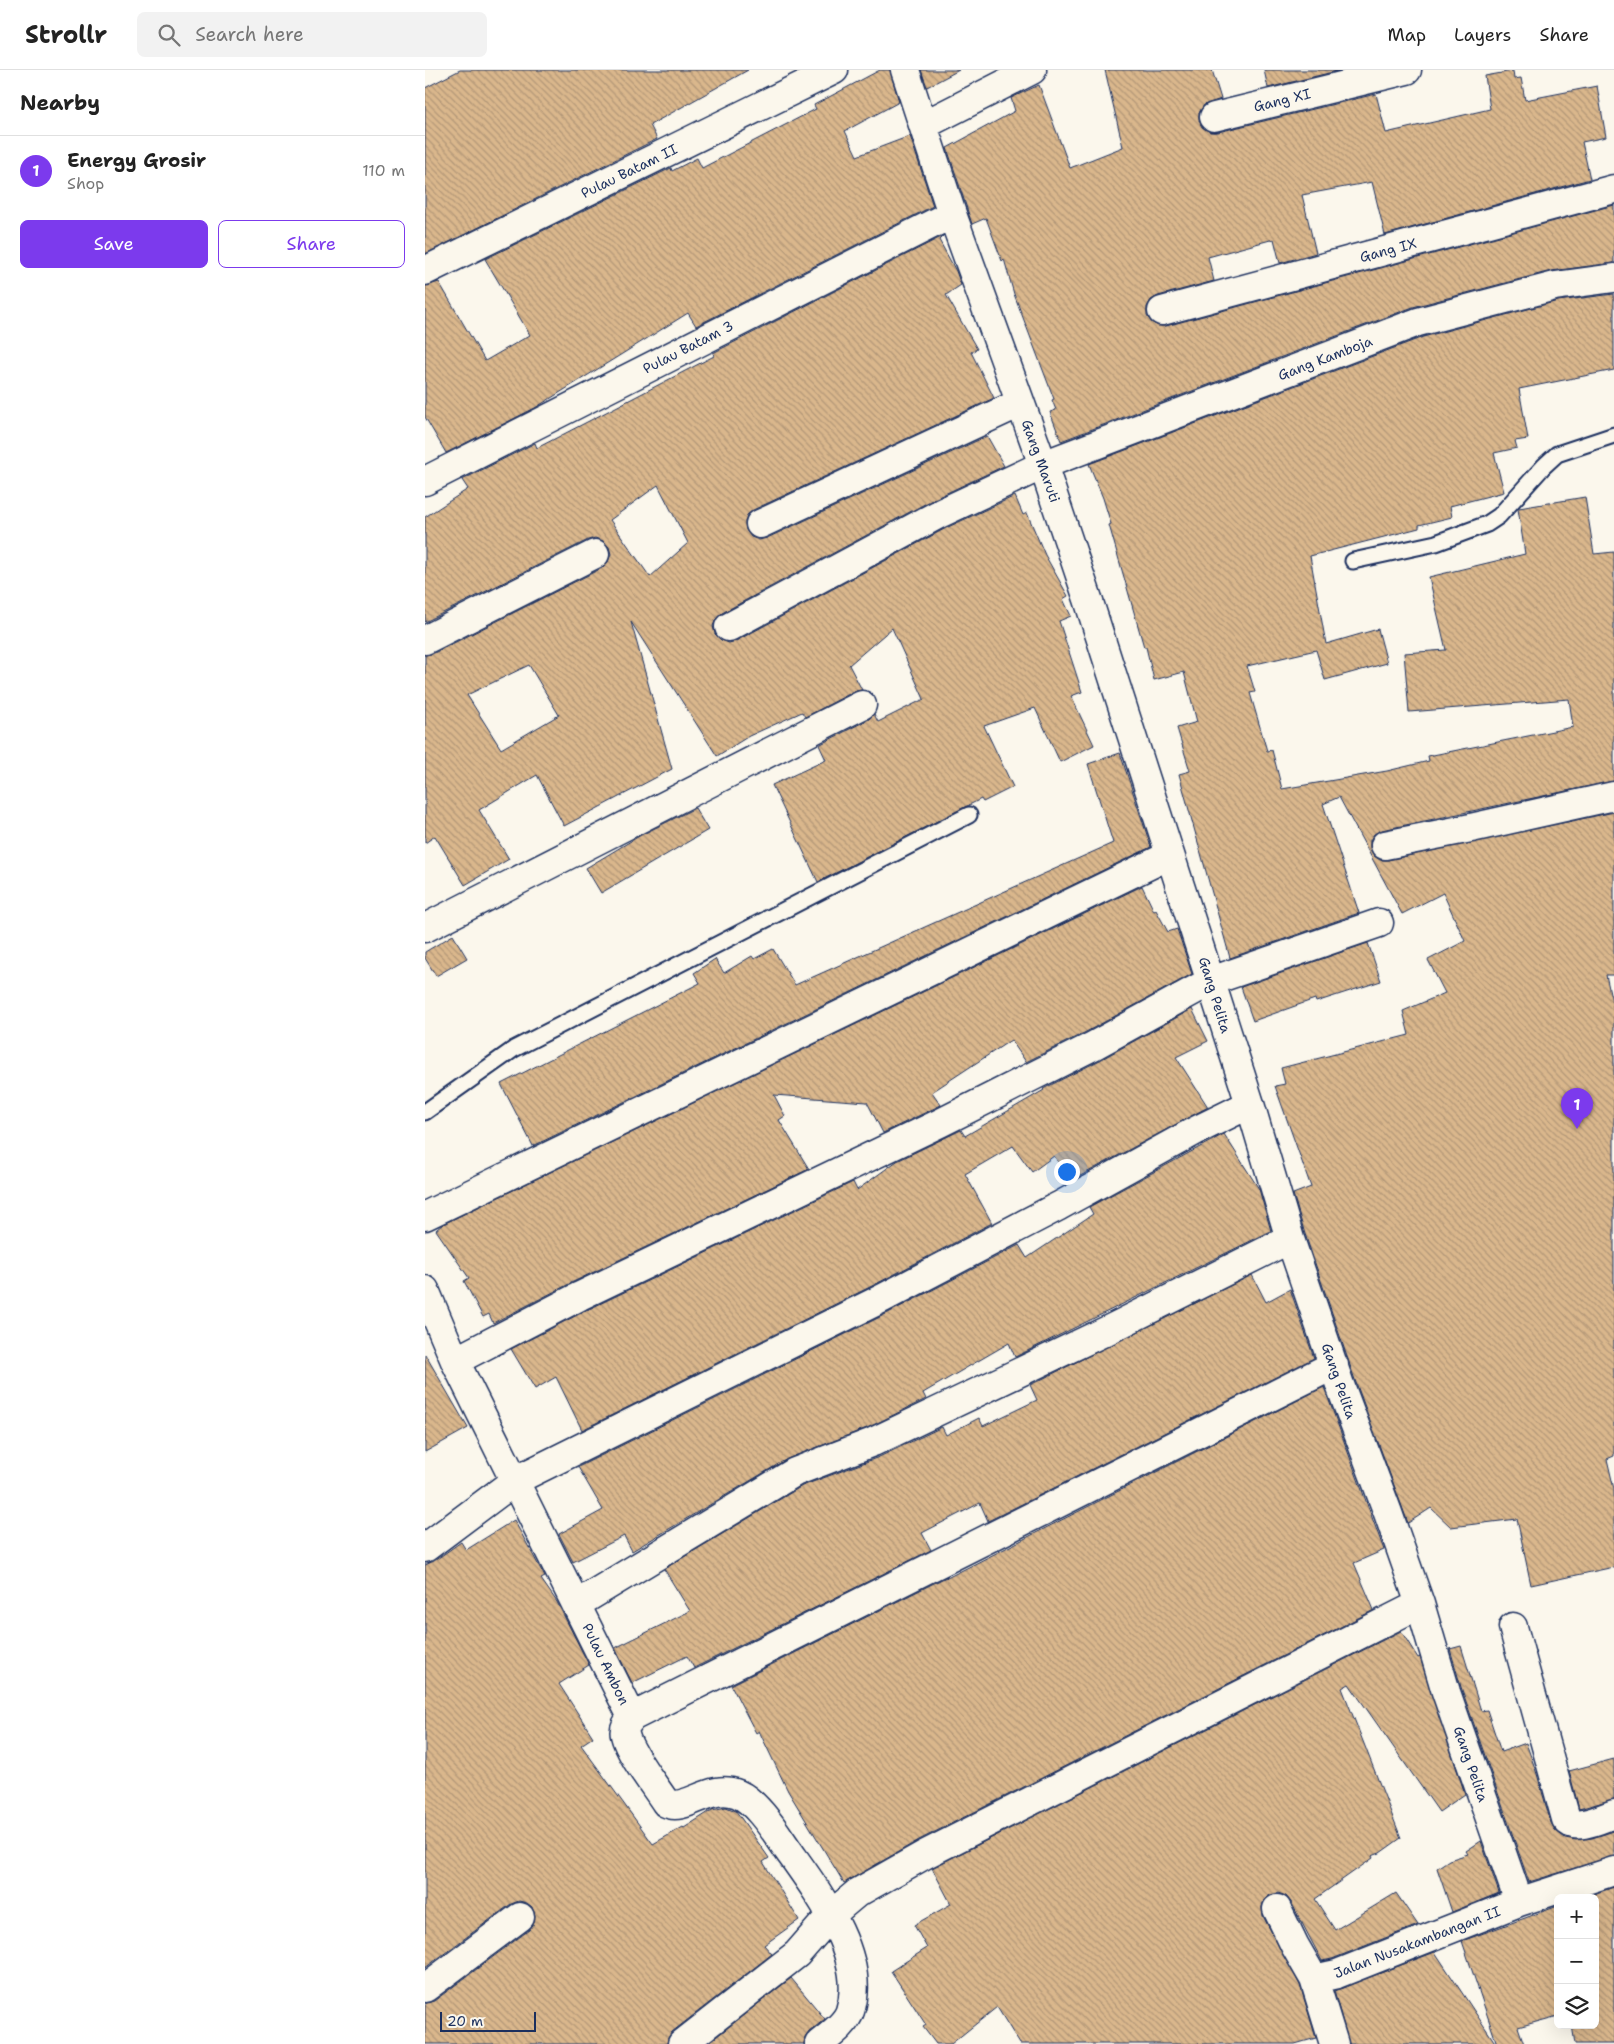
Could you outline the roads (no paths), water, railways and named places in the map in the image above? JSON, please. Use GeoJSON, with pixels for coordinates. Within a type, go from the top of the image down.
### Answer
{"type":"FeatureCollection","features":[{"type":"Feature","properties":{"kind":"street","name":"Pulau Batam II"},"geometry":{"type":"LineString","coordinates":[[425,271],[834,70]]}},
{"type":"Feature","properties":{"kind":"street","name":"Gang Maruti"},"geometry":{"type":"LineString","coordinates":[[905,70],[952,214],[1043,464],[1089,599],[1170,855]]}},
{"type":"Feature","properties":{"kind":"street"},"geometry":{"type":"LineString","coordinates":[[924,125],[1032,70]]}},
{"type":"Feature","properties":{"kind":"street","name":"Gang XI"},"geometry":{"type":"LineString","coordinates":[[1214,117],[1407,70]]}},
{"type":"Feature","properties":{"kind":"street","name":"Gang IX"},"geometry":{"type":"LineString","coordinates":[[1162,311],[1614,189]]}},
{"type":"Feature","properties":{"kind":"street","name":"Pulau Batam 3"},"geometry":{"type":"LineString","coordinates":[[425,481],[952,214]]}},
{"type":"Feature","properties":{"kind":"street","name":"Gang Kamboja"},"geometry":{"type":"LineString","coordinates":[[729,627],[941,513],[1043,464],[1418,322],[1555,286],[1614,278]]}},
{"type":"Feature","properties":{"kind":"street"},"geometry":{"type":"LineString","coordinates":[[760,524],[1020,403]]}},
{"type":"Feature","properties":{"kind":"street"},"geometry":{"type":"LineString","coordinates":[[425,640],[595,554]]}},
{"type":"Feature","properties":{"kind":"street"},"geometry":{"type":"LineString","coordinates":[[425,928],[862,705]]}},
{"type":"Feature","properties":{"kind":"street"},"geometry":{"type":"LineString","coordinates":[[1385,845],[1614,796]]}},
{"type":"Feature","properties":{"kind":"street"},"geometry":{"type":"LineString","coordinates":[[425,1216],[1170,855]]}},
{"type":"Feature","properties":{"kind":"street","name":"Gang Pelita"},"geometry":{"type":"LineString","coordinates":[[1170,855],[1211,981],[1290,1239],[1419,1604],[1446,1692],[1519,1902]]}},
{"type":"Feature","properties":{"kind":"street"},"geometry":{"type":"LineString","coordinates":[[455,1361],[580,1296],[948,1119],[1093,1046],[1211,981],[1379,923]]}},
{"type":"Feature","properties":{"kind":"street"},"geometry":{"type":"LineString","coordinates":[[425,1548],[515,1480],[883,1298],[1249,1104]]}},
{"type":"Feature","properties":{"kind":"street"},"geometry":{"type":"LineString","coordinates":[[577,1604],[795,1472],[873,1442],[1106,1331],[1290,1239]]}},
{"type":"Feature","properties":{"kind":"street","name":"Pulau Ambon"},"geometry":{"type":"LineString","coordinates":[[425,1290],[455,1361],[633,1717],[626,1725],[624,1734],[666,1803],[673,1806],[681,1805],[702,1795],[725,1790],[739,1794],[753,1804],[777,1834],[832,1914],[846,1948],[854,1979],[853,1994],[850,2012],[836,2030],[819,2044]]}},
{"type":"Feature","properties":{"kind":"street"},"geometry":{"type":"LineString","coordinates":[[633,1717],[1334,1366]]}},
{"type":"Feature","properties":{"kind":"street"},"geometry":{"type":"LineString","coordinates":[[682,2044],[797,1954],[832,1914],[857,1893],[926,1854],[1419,1604]]}},
{"type":"Feature","properties":{"kind":"street"},"geometry":{"type":"LineString","coordinates":[[1513,1627],[1566,1819],[1569,1823],[1577,1825],[1614,1814]]}},
{"type":"Feature","properties":{"kind":"street","name":"Jalan Nusakambangan II"},"geometry":{"type":"LineString","coordinates":[[1314,1979],[1337,1974],[1519,1902],[1614,1871]]}},
{"type":"Feature","properties":{"kind":"street"},"geometry":{"type":"LineString","coordinates":[[1277,1908],[1295,1946],[1314,1979],[1334,2044]]}},
{"type":"Feature","properties":{"kind":"street"},"geometry":{"type":"LineString","coordinates":[[425,1988],[520,1918]]}},
{"type":"Feature","properties":{"kind":"lane"},"geometry":{"type":"LineString","coordinates":[[1353,561],[1436,543],[1487,524],[1499,516],[1557,454],[1614,435]]}},
{"type":"Feature","properties":{"kind":"lane"},"geometry":{"type":"LineString","coordinates":[[425,1112],[514,1049],[969,815]]}},
{"type":"Feature","properties":{"kind":"place","name":"Energy Grosir"},"geometry":{"type":"Point","coordinates":[1577,1129]}}]}
